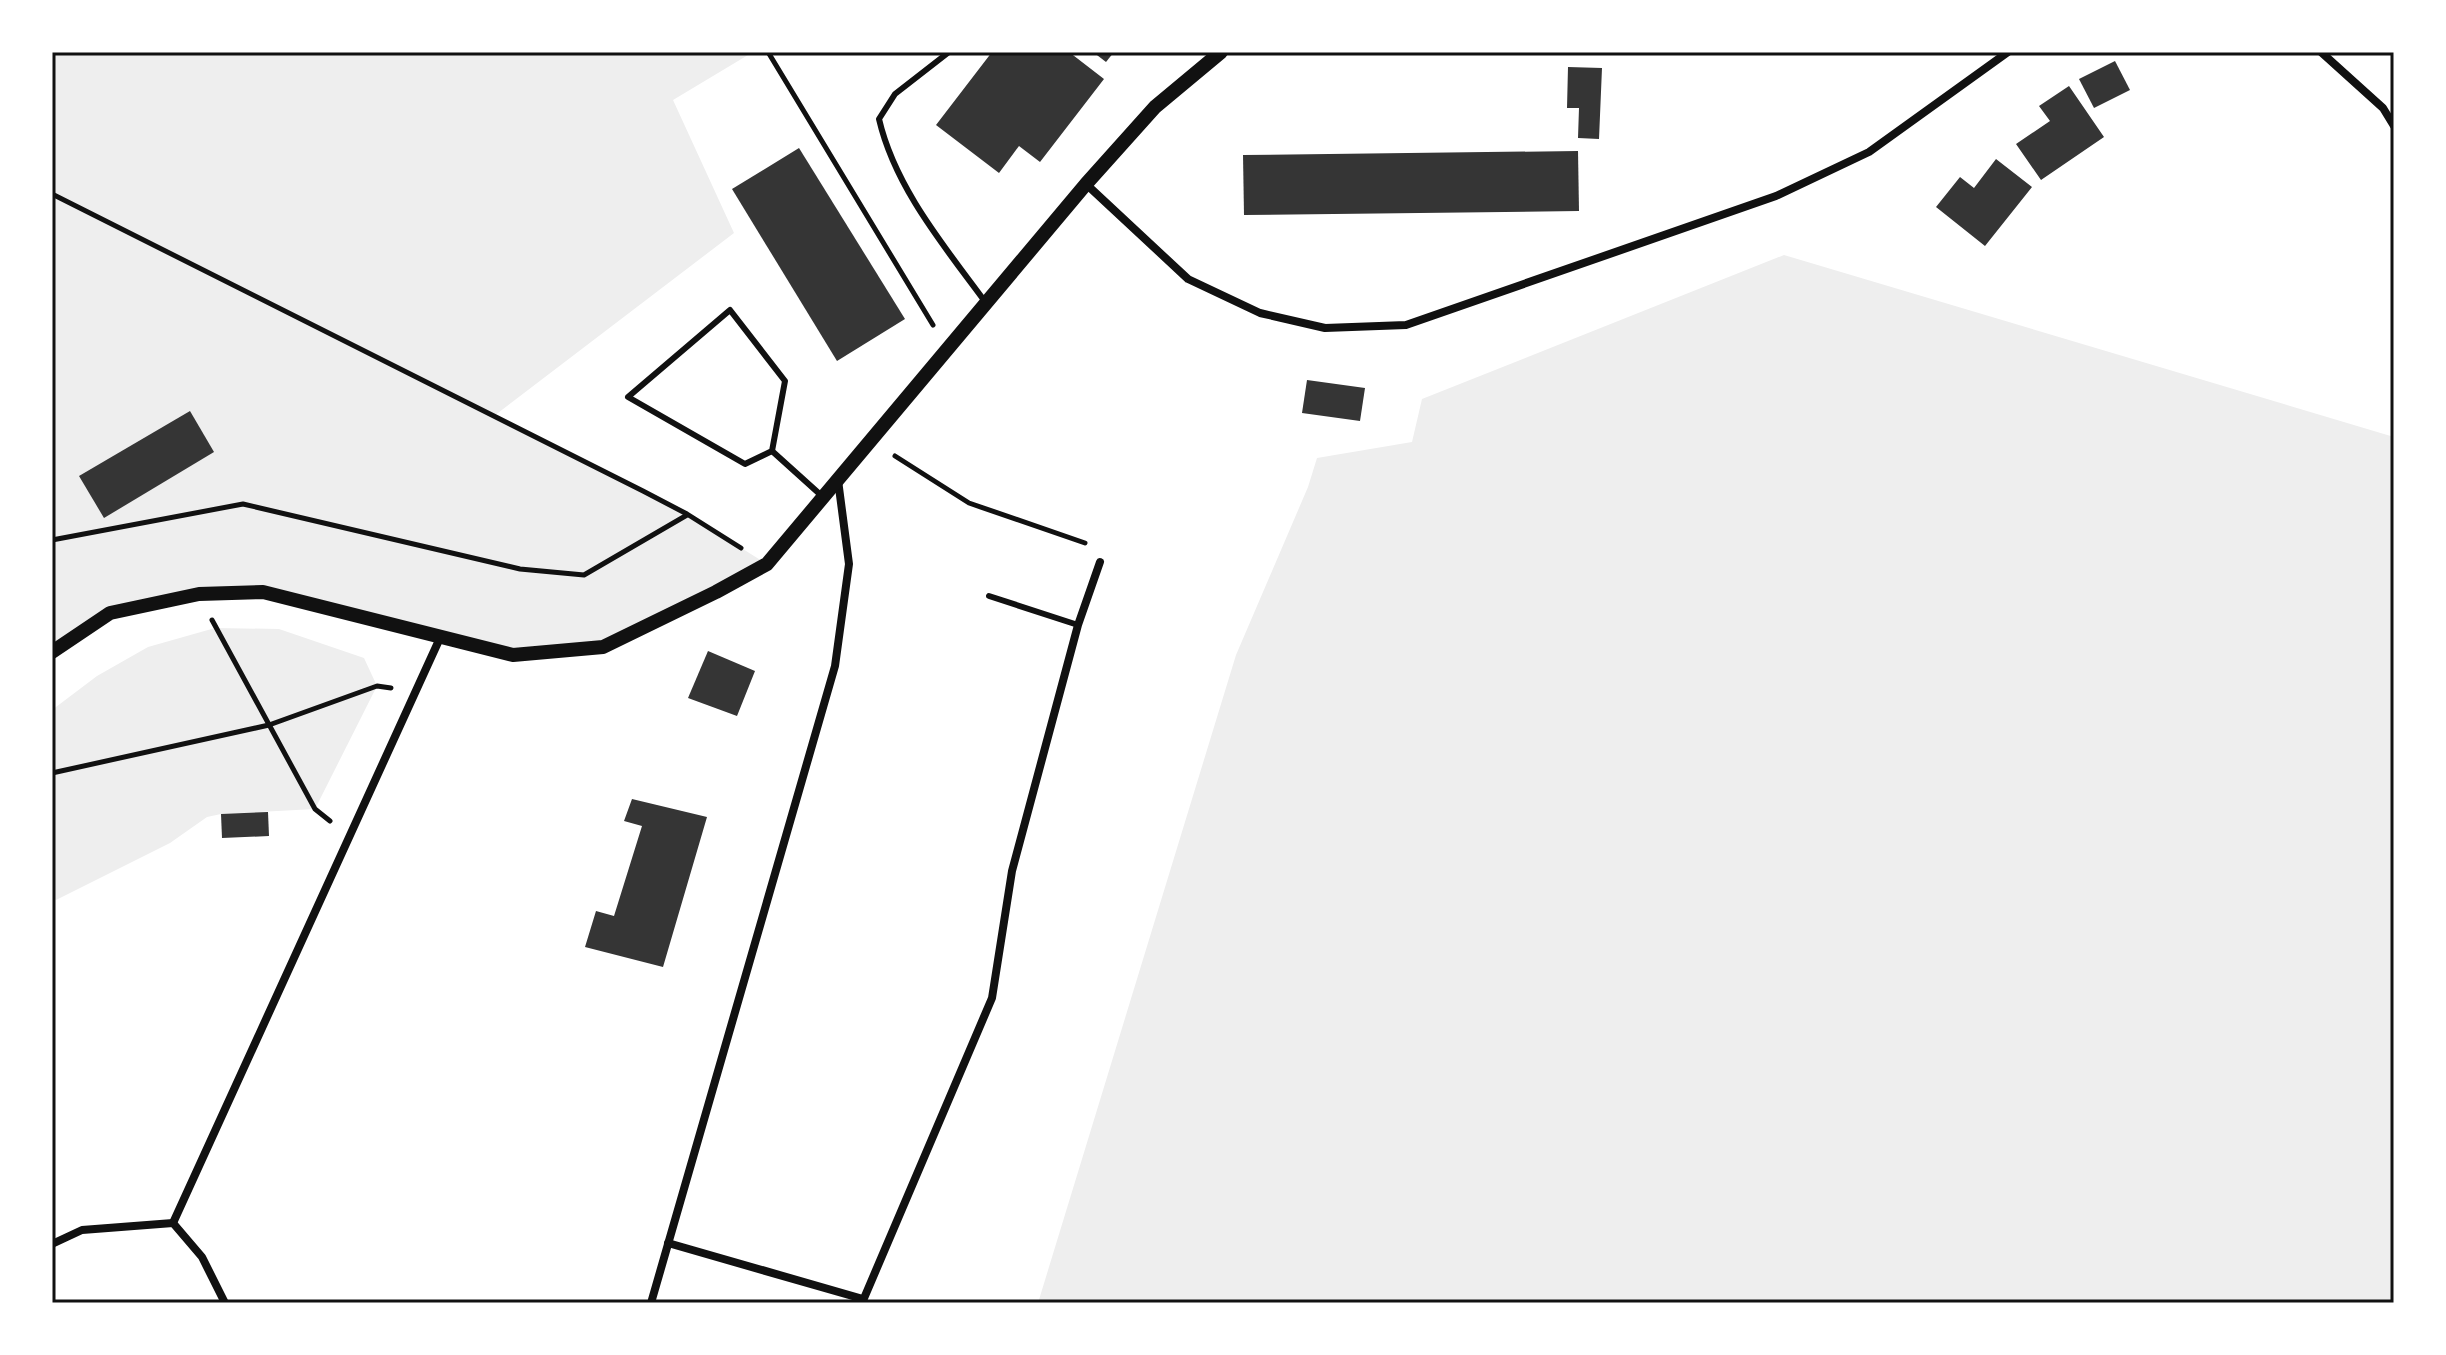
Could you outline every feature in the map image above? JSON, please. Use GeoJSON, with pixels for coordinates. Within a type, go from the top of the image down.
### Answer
{"type":"FeatureCollection","features":[{"type":"Feature","properties":{"kind":"street"},"geometry":{"type":"LineString","coordinates":[[52,652],[110,613],[199,594],[263,592],[513,655],[603,647],[716,592],[767,564],[1086,184],[1155,107],[1221,52]]}},
{"type":"Feature","properties":{"kind":"street"},"geometry":{"type":"LineString","coordinates":[[1086,184],[1188,279],[1260,313],[1325,328],[1406,325],[1776,196],[1869,152],[2008,52]]}},
{"type":"Feature","properties":{"kind":"street"},"geometry":{"type":"LineString","coordinates":[[2321,52],[2383,108],[2394,126]]}},
{"type":"Feature","properties":{"kind":"street"},"geometry":{"type":"LineString","coordinates":[[651,1303],[835,666],[849,564],[838,478]]}},
{"type":"Feature","properties":{"kind":"street"},"geometry":{"type":"LineString","coordinates":[[668,1243],[863,1301],[992,998],[1012,871],[1078,625],[1100,562]]}},
{"type":"Feature","properties":{"kind":"street"},"geometry":{"type":"LineString","coordinates":[[173,1223],[440,638]]}},
{"type":"Feature","properties":{"kind":"street"},"geometry":{"type":"LineString","coordinates":[[52,1244],[82,1230],[173,1223]]}},
{"type":"Feature","properties":{"kind":"street"},"geometry":{"type":"LineString","coordinates":[[173,1223],[202,1257],[225,1303]]}},
{"type":"Feature","properties":{"kind":"lane"},"geometry":{"type":"LineString","coordinates":[[949,52],[895,94],[879,119],[884,142],[919,210],[986,303]]}},
{"type":"Feature","properties":{"kind":"lane"},"geometry":{"type":"LineString","coordinates":[[730,310],[785,381],[772,451],[745,464],[628,397],[730,310]]}},
{"type":"Feature","properties":{"kind":"lane"},"geometry":{"type":"LineString","coordinates":[[772,451],[823,497]]}},
{"type":"Feature","properties":{"kind":"lane"},"geometry":{"type":"LineString","coordinates":[[989,596],[1078,625]]}},
{"type":"Feature","properties":{"kind":"path"},"geometry":{"type":"LineString","coordinates":[[768,52],[947,349]]}},
{"type":"Feature","properties":{"kind":"path"},"geometry":{"type":"LineString","coordinates":[[52,194],[687,514],[767,564]]}},
{"type":"Feature","properties":{"kind":"path"},"geometry":{"type":"LineString","coordinates":[[871,440],[969,503],[1104,549],[1100,562]]}},
{"type":"Feature","properties":{"kind":"path"},"geometry":{"type":"LineString","coordinates":[[52,540],[243,504],[520,569],[584,575],[687,514]]}},
{"type":"Feature","properties":{"kind":"path"},"geometry":{"type":"LineString","coordinates":[[199,594],[315,809],[349,837]]}},
{"type":"Feature","properties":{"kind":"path"},"geometry":{"type":"LineString","coordinates":[[52,773],[269,725],[377,686],[415,692]]}},
{"type":"Feature","properties":{"kind":"shaded area"},"geometry":{"type":"Polygon","coordinates":[[[52,52],[753,52],[673,100],[734,233],[494,416],[687,514],[767,564],[603,647],[513,655],[263,592],[111,613],[52,652],[52,52]]]}},
{"type":"Feature","properties":{"kind":"shaded area"},"geometry":{"type":"Polygon","coordinates":[[[1784,255],[2394,437],[2394,1303],[1038,1303],[1236,655],[1308,487],[1317,458],[1412,442],[1422,399],[1784,255]]]}},
{"type":"Feature","properties":{"kind":"shaded area"},"geometry":{"type":"Polygon","coordinates":[[[215,628],[279,629],[364,658],[377,686],[315,809],[207,817],[170,843],[56,900],[52,897],[52,710],[97,676],[148,647],[215,628]]]}},
{"type":"Feature","properties":{"kind":"building"},"geometry":{"type":"Polygon","coordinates":[[[992,52],[1069,52],[1104,79],[1040,162],[1019,146],[999,173],[936,125],[992,52]]]}},
{"type":"Feature","properties":{"kind":"building"},"geometry":{"type":"Polygon","coordinates":[[[1093,52],[1114,52],[1106,62],[1093,52]]]}},
{"type":"Feature","properties":{"kind":"building"},"geometry":{"type":"Polygon","coordinates":[[[2115,61],[2130,90],[2094,108],[2079,79],[2115,61]]]}},
{"type":"Feature","properties":{"kind":"building"},"geometry":{"type":"Polygon","coordinates":[[[1568,67],[1602,68],[1599,139],[1578,138],[1579,108],[1567,108],[1568,67]]]}},
{"type":"Feature","properties":{"kind":"building"},"geometry":{"type":"Polygon","coordinates":[[[2069,86],[2104,137],[2041,180],[2016,144],[2050,121],[2039,106],[2069,86]]]}},
{"type":"Feature","properties":{"kind":"building"},"geometry":{"type":"Polygon","coordinates":[[[799,148],[905,319],[837,361],[732,189],[799,148]]]}},
{"type":"Feature","properties":{"kind":"building"},"geometry":{"type":"Polygon","coordinates":[[[1578,151],[1579,211],[1244,215],[1243,155],[1578,151]]]}},
{"type":"Feature","properties":{"kind":"building"},"geometry":{"type":"Polygon","coordinates":[[[1996,159],[2032,187],[1985,246],[1936,207],[1960,177],[1974,188],[1996,159]]]}},
{"type":"Feature","properties":{"kind":"building"},"geometry":{"type":"Polygon","coordinates":[[[1307,380],[1365,388],[1360,421],[1302,413],[1307,380]]]}},
{"type":"Feature","properties":{"kind":"building"},"geometry":{"type":"Polygon","coordinates":[[[190,411],[214,452],[104,518],[79,476],[190,411]]]}},
{"type":"Feature","properties":{"kind":"building"},"geometry":{"type":"Polygon","coordinates":[[[708,651],[755,671],[737,716],[688,698],[708,651]]]}},
{"type":"Feature","properties":{"kind":"building"},"geometry":{"type":"Polygon","coordinates":[[[632,799],[707,817],[663,967],[585,947],[596,911],[614,916],[642,826],[624,821],[632,799]]]}},
{"type":"Feature","properties":{"kind":"building"},"geometry":{"type":"Polygon","coordinates":[[[268,812],[269,836],[222,838],[221,814],[268,812]]]}}]}
